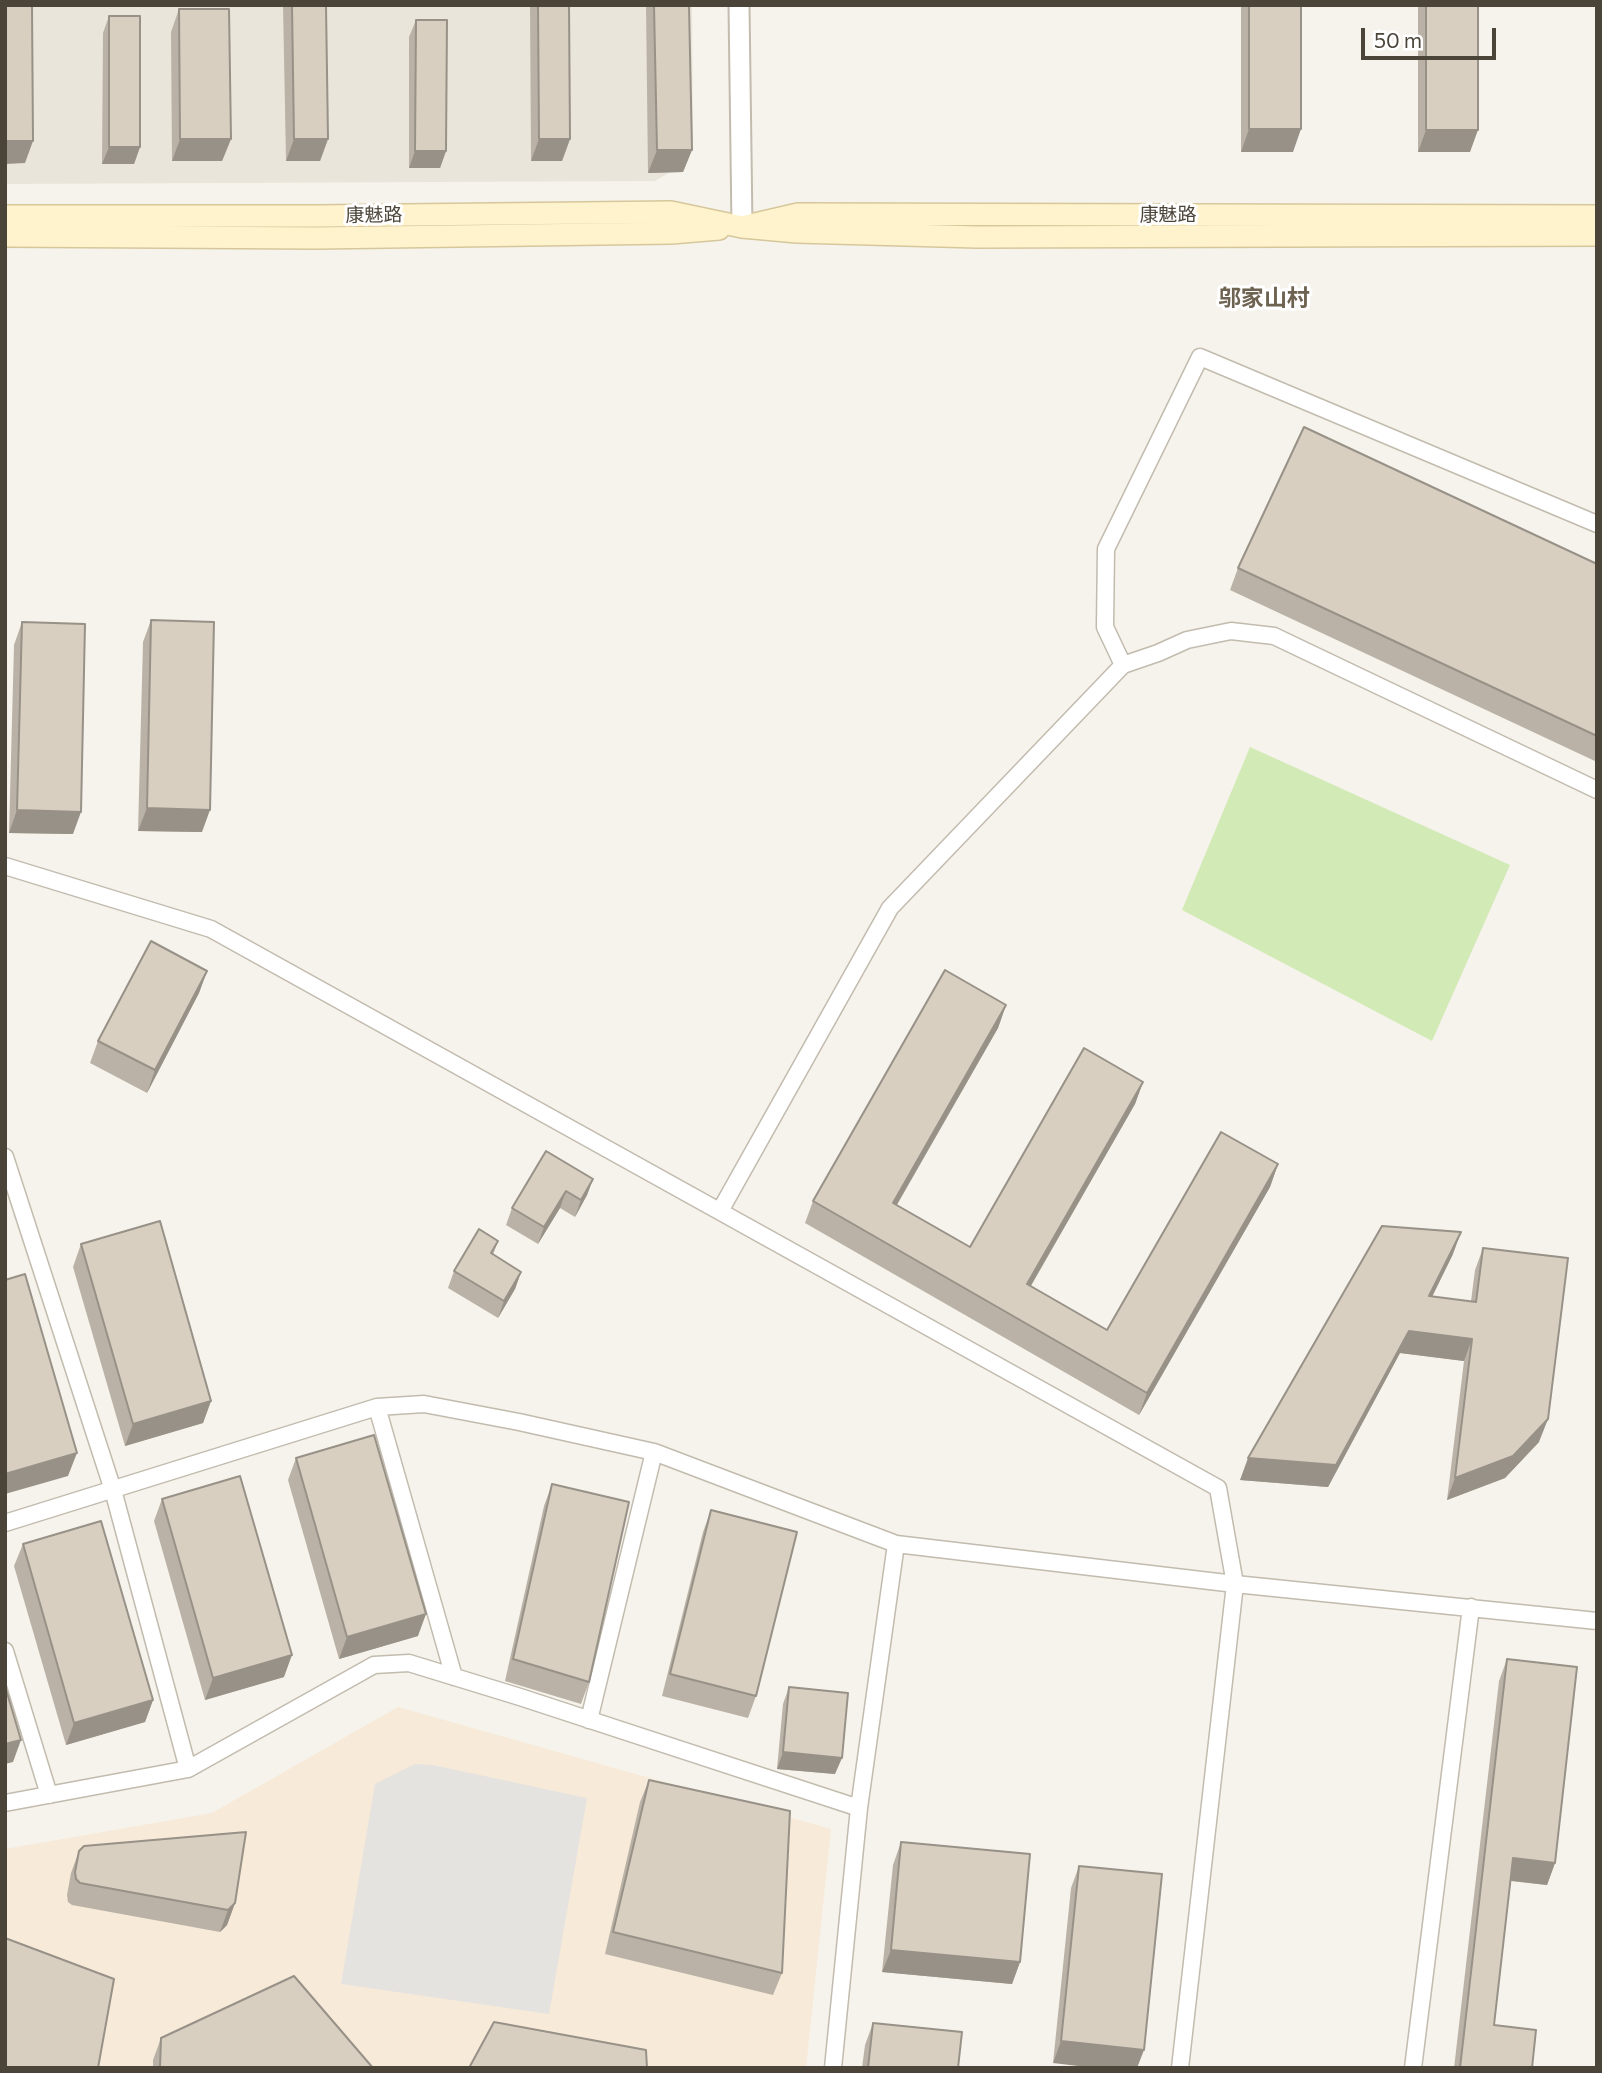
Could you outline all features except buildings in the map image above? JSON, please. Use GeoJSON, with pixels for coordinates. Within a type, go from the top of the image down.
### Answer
{"type":"FeatureCollection","features":[{"type":"Feature","properties":{"kind":"main road","name":"康魅路"},"geometry":{"type":"LineString","coordinates":[[5,216],[671,212],[742,227],[797,232],[977,237],[1597,235]]}},
{"type":"Feature","properties":{"kind":"main road","name":"康魅路"},"geometry":{"type":"LineString","coordinates":[[5,236],[317,238],[671,233],[742,227],[798,214],[1597,216]]}},
{"type":"Feature","properties":{"kind":"street"},"geometry":{"type":"LineString","coordinates":[[739,5],[742,227]]}},
{"type":"Feature","properties":{"kind":"street"},"geometry":{"type":"LineString","coordinates":[[1123,665],[1105,627],[1106,549],[1200,357],[1597,524]]}},
{"type":"Feature","properties":{"kind":"street"},"geometry":{"type":"LineString","coordinates":[[720,1211],[890,908],[1123,665],[1187,640],[1231,631],[1274,636],[1597,790]]}},
{"type":"Feature","properties":{"kind":"street"},"geometry":{"type":"LineString","coordinates":[[5,884],[9,867],[211,929],[1217,1488],[1235,1584],[1180,2068]]}},
{"type":"Feature","properties":{"kind":"street"},"geometry":{"type":"LineString","coordinates":[[5,1157],[113,1490],[188,1769]]}},
{"type":"Feature","properties":{"kind":"street"},"geometry":{"type":"LineString","coordinates":[[5,1523],[377,1407],[424,1404],[654,1452],[896,1544],[1235,1584],[1597,1620]]}},
{"type":"Feature","properties":{"kind":"street"},"geometry":{"type":"LineString","coordinates":[[377,1407],[454,1677]]}},
{"type":"Feature","properties":{"kind":"street"},"geometry":{"type":"LineString","coordinates":[[589,1720],[654,1452]]}},
{"type":"Feature","properties":{"kind":"street"},"geometry":{"type":"LineString","coordinates":[[834,2068],[859,1808],[896,1544]]}},
{"type":"Feature","properties":{"kind":"street"},"geometry":{"type":"LineString","coordinates":[[1413,2068],[1471,1607]]}},
{"type":"Feature","properties":{"kind":"street"},"geometry":{"type":"LineString","coordinates":[[5,1651],[49,1795]]}},
{"type":"Feature","properties":{"kind":"street"},"geometry":{"type":"LineString","coordinates":[[5,1803],[188,1769],[374,1665],[409,1663],[859,1808]]}},
{"type":"Feature","properties":{"kind":"shaded area"},"geometry":{"type":"Polygon","coordinates":[[[5,5],[692,5],[693,138],[680,166],[655,181],[5,184],[5,5]]]}},
{"type":"Feature","properties":{"kind":"shaded area"},"geometry":{"type":"Polygon","coordinates":[[[398,1707],[831,1829],[806,2068],[5,2068],[5,1849],[212,1813],[398,1707]]]}},
{"type":"Feature","properties":{"kind":"shaded area"},"geometry":{"type":"Polygon","coordinates":[[[415,1764],[433,1765],[587,1798],[549,2014],[341,1984],[375,1784],[415,1764]]]}},
{"type":"Feature","properties":{"kind":"green space"},"geometry":{"type":"Polygon","coordinates":[[[1250,747],[1510,865],[1432,1041],[1182,910],[1250,747]]]}},
{"type":"Feature","properties":{"kind":"district","name":"邬家山村"},"geometry":{"type":"Point","coordinates":[1264,298]}}]}
